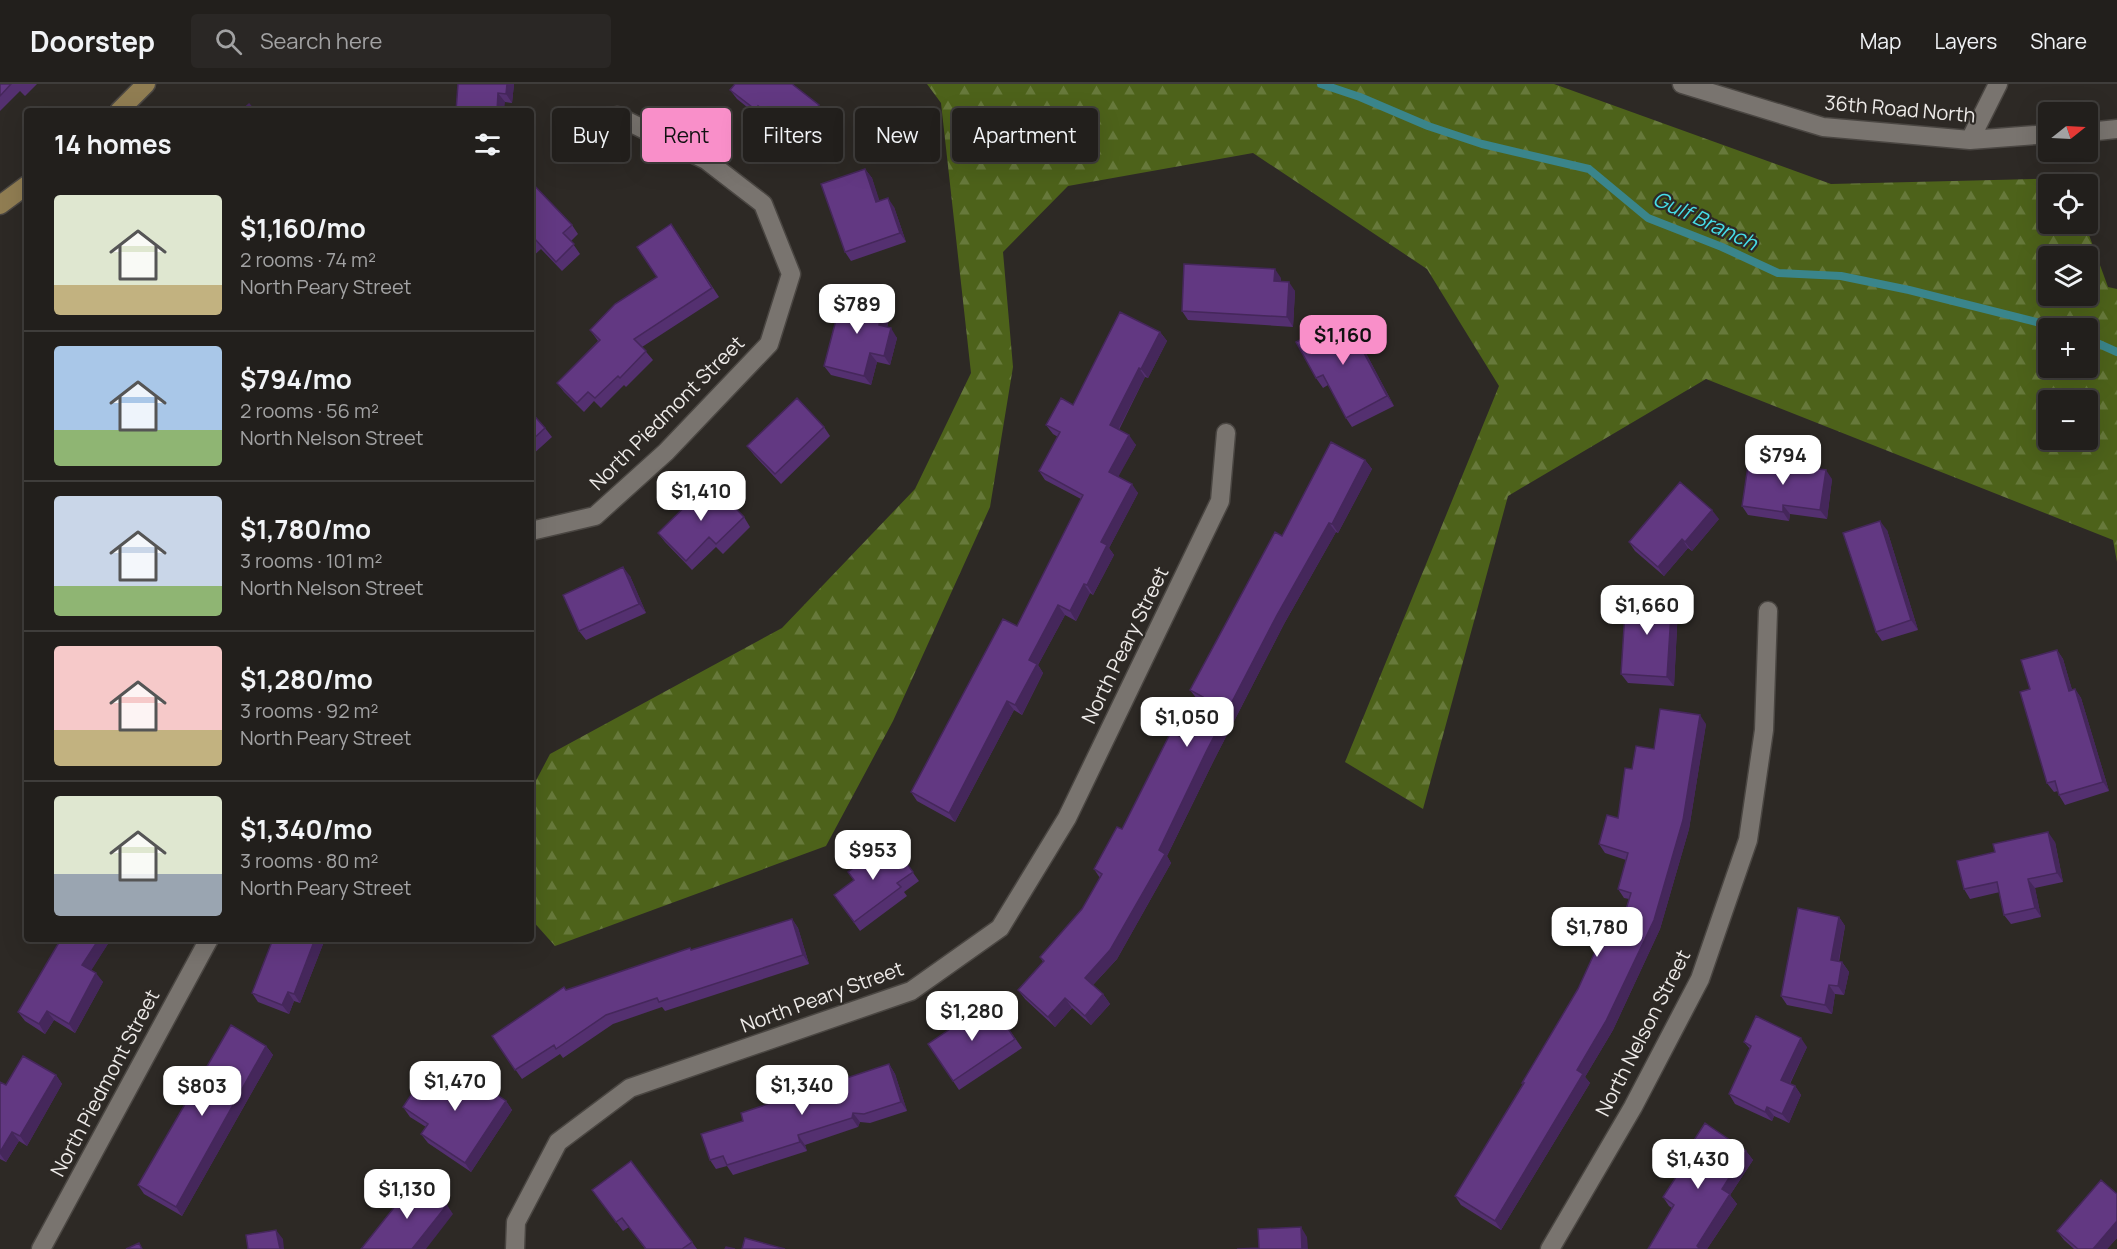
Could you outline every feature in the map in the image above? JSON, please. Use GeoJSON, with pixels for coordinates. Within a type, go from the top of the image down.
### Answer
{"type":"FeatureCollection","features":[{"type":"Feature","properties":{"kind":"main road"},"geometry":{"type":"LineString","coordinates":[[122,108],[146,84]]}},
{"type":"Feature","properties":{"kind":"main road"},"geometry":{"type":"LineString","coordinates":[[0,205],[24,187]]}},
{"type":"Feature","properties":{"kind":"street","name":"36th Road North"},"geometry":{"type":"LineString","coordinates":[[1682,84],[1823,127],[1970,140],[2038,135]]}},
{"type":"Feature","properties":{"kind":"street"},"geometry":{"type":"LineString","coordinates":[[1970,140],[1998,84]]}},
{"type":"Feature","properties":{"kind":"street","name":"North Piedmont Street"},"geometry":{"type":"LineString","coordinates":[[534,530],[596,516],[666,453],[769,344],[791,274],[763,204],[706,160],[630,122]]}},
{"type":"Feature","properties":{"kind":"street"},"geometry":{"type":"LineString","coordinates":[[2098,131],[2117,129]]}},
{"type":"Feature","properties":{"kind":"street","name":"North Peary Street"},"geometry":{"type":"LineString","coordinates":[[515,1249],[516,1222],[558,1142],[630,1088],[911,991],[999,928],[1067,818],[1220,501],[1226,433]]}},
{"type":"Feature","properties":{"kind":"street","name":"North Nelson Street"},"geometry":{"type":"LineString","coordinates":[[1550,1249],[1633,1107],[1700,979],[1719,926],[1748,840],[1764,730],[1768,611]]}},
{"type":"Feature","properties":{"kind":"street","name":"North Piedmont Street"},"geometry":{"type":"LineString","coordinates":[[41,1249],[207,942]]}},
{"type":"Feature","properties":{"kind":"green space"},"geometry":{"type":"Polygon","coordinates":[[[927,84],[1554,84],[1831,184],[2038,179],[2038,234],[2089,234],[2093,246],[2038,246],[2038,306],[2098,306],[2098,260],[2108,287],[2117,289],[2117,562],[2113,540],[1706,379],[1508,496],[1423,809],[1345,762],[1499,386],[1427,269],[1253,153],[1068,186],[1003,252],[1013,367],[990,507],[893,721],[826,846],[555,946],[534,922],[534,784],[550,754],[782,628],[915,489],[971,373],[941,103],[927,84]]]}},
{"type":"Feature","properties":{"kind":"building"},"geometry":{"type":"Polygon","coordinates":[[[0,84],[11,84],[0,96],[0,84]]]}},
{"type":"Feature","properties":{"kind":"building"},"geometry":{"type":"Polygon","coordinates":[[[458,84],[507,84],[506,94],[498,93],[497,108],[456,108],[458,84]]]}},
{"type":"Feature","properties":{"kind":"building"},"geometry":{"type":"Polygon","coordinates":[[[735,84],[792,84],[819,105],[817,108],[761,108],[758,106],[753,108],[730,90],[735,84]]]}},
{"type":"Feature","properties":{"kind":"building"},"geometry":{"type":"Polygon","coordinates":[[[865,169],[876,202],[888,198],[900,233],[845,252],[821,184],[865,169]]]}},
{"type":"Feature","properties":{"kind":"building"},"geometry":{"type":"Polygon","coordinates":[[[534,185],[572,225],[563,233],[574,244],[556,262],[535,239],[534,185]]]}},
{"type":"Feature","properties":{"kind":"building"},"geometry":{"type":"Polygon","coordinates":[[[671,224],[712,288],[634,339],[646,351],[620,378],[618,376],[595,398],[588,392],[577,403],[557,383],[600,340],[590,330],[615,304],[657,277],[637,247],[671,224]]]}},
{"type":"Feature","properties":{"kind":"building"},"geometry":{"type":"Polygon","coordinates":[[[1184,264],[1275,269],[1274,281],[1289,282],[1287,317],[1182,311],[1184,264]]]}},
{"type":"Feature","properties":{"kind":"building"},"geometry":{"type":"Polygon","coordinates":[[[843,293],[884,304],[879,325],[891,328],[884,356],[870,353],[864,376],[824,366],[843,293]]]}},
{"type":"Feature","properties":{"kind":"building"},"geometry":{"type":"Polygon","coordinates":[[[1120,312],[1160,332],[1110,425],[1129,435],[1109,472],[1132,484],[1101,542],[1107,545],[1087,585],[1084,584],[1070,611],[1058,605],[1029,660],[1037,664],[1015,705],[1007,701],[949,813],[911,792],[1003,619],[1017,626],[1083,495],[1039,471],[1060,432],[1046,425],[1061,398],[1073,405],[1120,312]]]}},
{"type":"Feature","properties":{"kind":"building"},"geometry":{"type":"Polygon","coordinates":[[[1344,316],[1387,396],[1346,418],[1323,375],[1316,378],[1296,342],[1344,316]]]}},
{"type":"Feature","properties":{"kind":"building"},"geometry":{"type":"Polygon","coordinates":[[[797,398],[824,427],[775,474],[747,446],[797,398]]]}},
{"type":"Feature","properties":{"kind":"building"},"geometry":{"type":"Polygon","coordinates":[[[534,415],[545,428],[534,438],[534,415]]]}},
{"type":"Feature","properties":{"kind":"building"},"geometry":{"type":"Polygon","coordinates":[[[1331,442],[1365,460],[1332,524],[1329,523],[1277,615],[1207,750],[1159,850],[1165,854],[1110,950],[1085,978],[1103,994],[1085,1016],[1065,998],[1048,1017],[1018,990],[1044,961],[1040,957],[1082,909],[1102,874],[1094,869],[1117,827],[1122,829],[1171,732],[1181,737],[1203,697],[1190,690],[1275,532],[1282,536],[1331,442]]]}},
{"type":"Feature","properties":{"kind":"building"},"geometry":{"type":"Polygon","coordinates":[[[1749,459],[1826,470],[1820,510],[1783,505],[1783,512],[1742,506],[1749,459]]]}},
{"type":"Feature","properties":{"kind":"building"},"geometry":{"type":"Polygon","coordinates":[[[710,482],[744,517],[716,544],[709,537],[686,561],[658,533],[710,482]]]}},
{"type":"Feature","properties":{"kind":"building"},"geometry":{"type":"Polygon","coordinates":[[[1680,482],[1712,510],[1685,542],[1682,539],[1658,567],[1629,542],[1680,482]]]}},
{"type":"Feature","properties":{"kind":"building"},"geometry":{"type":"Polygon","coordinates":[[[1880,521],[1911,620],[1876,632],[1843,533],[1880,521]]]}},
{"type":"Feature","properties":{"kind":"building"},"geometry":{"type":"Polygon","coordinates":[[[623,567],[639,604],[579,631],[563,595],[623,567]]]}},
{"type":"Feature","properties":{"kind":"building"},"geometry":{"type":"Polygon","coordinates":[[[1626,596],[1672,598],[1667,677],[1621,674],[1626,596]]]}},
{"type":"Feature","properties":{"kind":"building"},"geometry":{"type":"Polygon","coordinates":[[[2057,650],[2069,691],[2075,689],[2103,782],[2059,795],[2055,781],[2047,783],[2020,692],[2030,689],[2021,660],[2057,650]]]}},
{"type":"Feature","properties":{"kind":"building"},"geometry":{"type":"Polygon","coordinates":[[[1660,709],[1700,715],[1683,820],[1654,920],[1606,1021],[1577,1070],[1583,1074],[1495,1221],[1455,1196],[1578,989],[1605,930],[1618,936],[1631,893],[1618,889],[1628,853],[1599,844],[1607,815],[1618,818],[1625,768],[1632,769],[1636,746],[1654,749],[1660,709]]]}},
{"type":"Feature","properties":{"kind":"building"},"geometry":{"type":"Polygon","coordinates":[[[2048,832],[2057,873],[2028,879],[2035,908],[2004,915],[1997,882],[1964,889],[1957,861],[1995,852],[1993,844],[2048,832]]]}},
{"type":"Feature","properties":{"kind":"building"},"geometry":{"type":"Polygon","coordinates":[[[890,841],[913,872],[897,883],[901,887],[854,922],[834,895],[854,880],[848,872],[890,841]]]}},
{"type":"Feature","properties":{"kind":"building"},"geometry":{"type":"Polygon","coordinates":[[[1798,908],[1839,917],[1831,960],[1842,962],[1838,986],[1829,985],[1825,1005],[1781,996],[1798,908]]]}},
{"type":"Feature","properties":{"kind":"building"},"geometry":{"type":"Polygon","coordinates":[[[792,919],[803,955],[659,1002],[657,998],[606,1015],[556,1049],[554,1045],[515,1070],[492,1036],[564,987],[566,990],[690,948],[691,950],[792,919]]]}},
{"type":"Feature","properties":{"kind":"building"},"geometry":{"type":"Polygon","coordinates":[[[59,942],[97,942],[82,965],[96,973],[69,1024],[47,1011],[39,1024],[18,1012],[59,942]]]}},
{"type":"Feature","properties":{"kind":"building"},"geometry":{"type":"Polygon","coordinates":[[[272,942],[314,942],[294,994],[288,992],[282,1005],[252,993],[272,942]]]}},
{"type":"Feature","properties":{"kind":"building"},"geometry":{"type":"Polygon","coordinates":[[[990,1002],[1015,1039],[953,1081],[928,1044],[990,1002]]]}},
{"type":"Feature","properties":{"kind":"building"},"geometry":{"type":"Polygon","coordinates":[[[1756,1016],[1801,1038],[1781,1080],[1795,1086],[1782,1114],[1767,1107],[1765,1112],[1729,1094],[1751,1046],[1744,1042],[1756,1016]]]}},
{"type":"Feature","properties":{"kind":"building"},"geometry":{"type":"Polygon","coordinates":[[[231,1025],[266,1046],[176,1207],[138,1185],[231,1025]]]}},
{"type":"Feature","properties":{"kind":"building"},"geometry":{"type":"Polygon","coordinates":[[[23,1056],[56,1075],[20,1136],[12,1132],[0,1152],[0,1082],[6,1085],[23,1056]]]}},
{"type":"Feature","properties":{"kind":"building"},"geometry":{"type":"Polygon","coordinates":[[[889,1064],[901,1102],[864,1114],[853,1113],[852,1118],[798,1135],[800,1142],[727,1165],[723,1156],[710,1160],[701,1134],[743,1121],[741,1113],[889,1064]]]}},
{"type":"Feature","properties":{"kind":"building"},"geometry":{"type":"Polygon","coordinates":[[[427,1071],[452,1087],[462,1071],[506,1101],[465,1163],[421,1134],[428,1124],[403,1107],[427,1071]]]}},
{"type":"Feature","properties":{"kind":"building"},"geometry":{"type":"Polygon","coordinates":[[[1705,1123],[1746,1151],[1722,1189],[1730,1194],[1697,1246],[1698,1249],[1648,1249],[1674,1205],[1663,1197],[1682,1168],[1678,1165],[1705,1123]]]}},
{"type":"Feature","properties":{"kind":"building"},"geometry":{"type":"Polygon","coordinates":[[[631,1161],[692,1242],[682,1249],[646,1249],[622,1218],[616,1222],[592,1190],[631,1161]]]}},
{"type":"Feature","properties":{"kind":"building"},"geometry":{"type":"Polygon","coordinates":[[[416,1180],[447,1205],[412,1249],[361,1249],[416,1180]]]}},
{"type":"Feature","properties":{"kind":"building"},"geometry":{"type":"Polygon","coordinates":[[[2101,1180],[2117,1194],[2117,1221],[2093,1249],[2078,1249],[2057,1231],[2101,1180]]]}},
{"type":"Feature","properties":{"kind":"building"},"geometry":{"type":"Polygon","coordinates":[[[1301,1227],[1302,1249],[1237,1249],[1259,1248],[1258,1229],[1301,1227]]]}},
{"type":"Feature","properties":{"kind":"building"},"geometry":{"type":"Polygon","coordinates":[[[276,1230],[280,1249],[248,1249],[246,1235],[276,1230]]]}},
{"type":"Feature","properties":{"kind":"building"},"geometry":{"type":"Polygon","coordinates":[[[745,1238],[785,1249],[742,1249],[745,1238]]]}},
{"type":"Feature","properties":{"kind":"building"},"geometry":{"type":"Polygon","coordinates":[[[139,1243],[142,1249],[126,1249],[139,1243]]]}},
{"type":"Feature","properties":{"kind":"waterway","name":"Gulf Branch"},"geometry":{"type":"LineString","coordinates":[[1321,84],[1360,97],[1428,126],[1482,144],[1589,169],[1648,218],[1722,247],[1778,273],[1841,276],[1909,290],[2038,322]]}},
{"type":"Feature","properties":{"kind":"waterway","name":"Gulf Branch"},"geometry":{"type":"LineString","coordinates":[[2098,343],[2117,352]]}}]}
